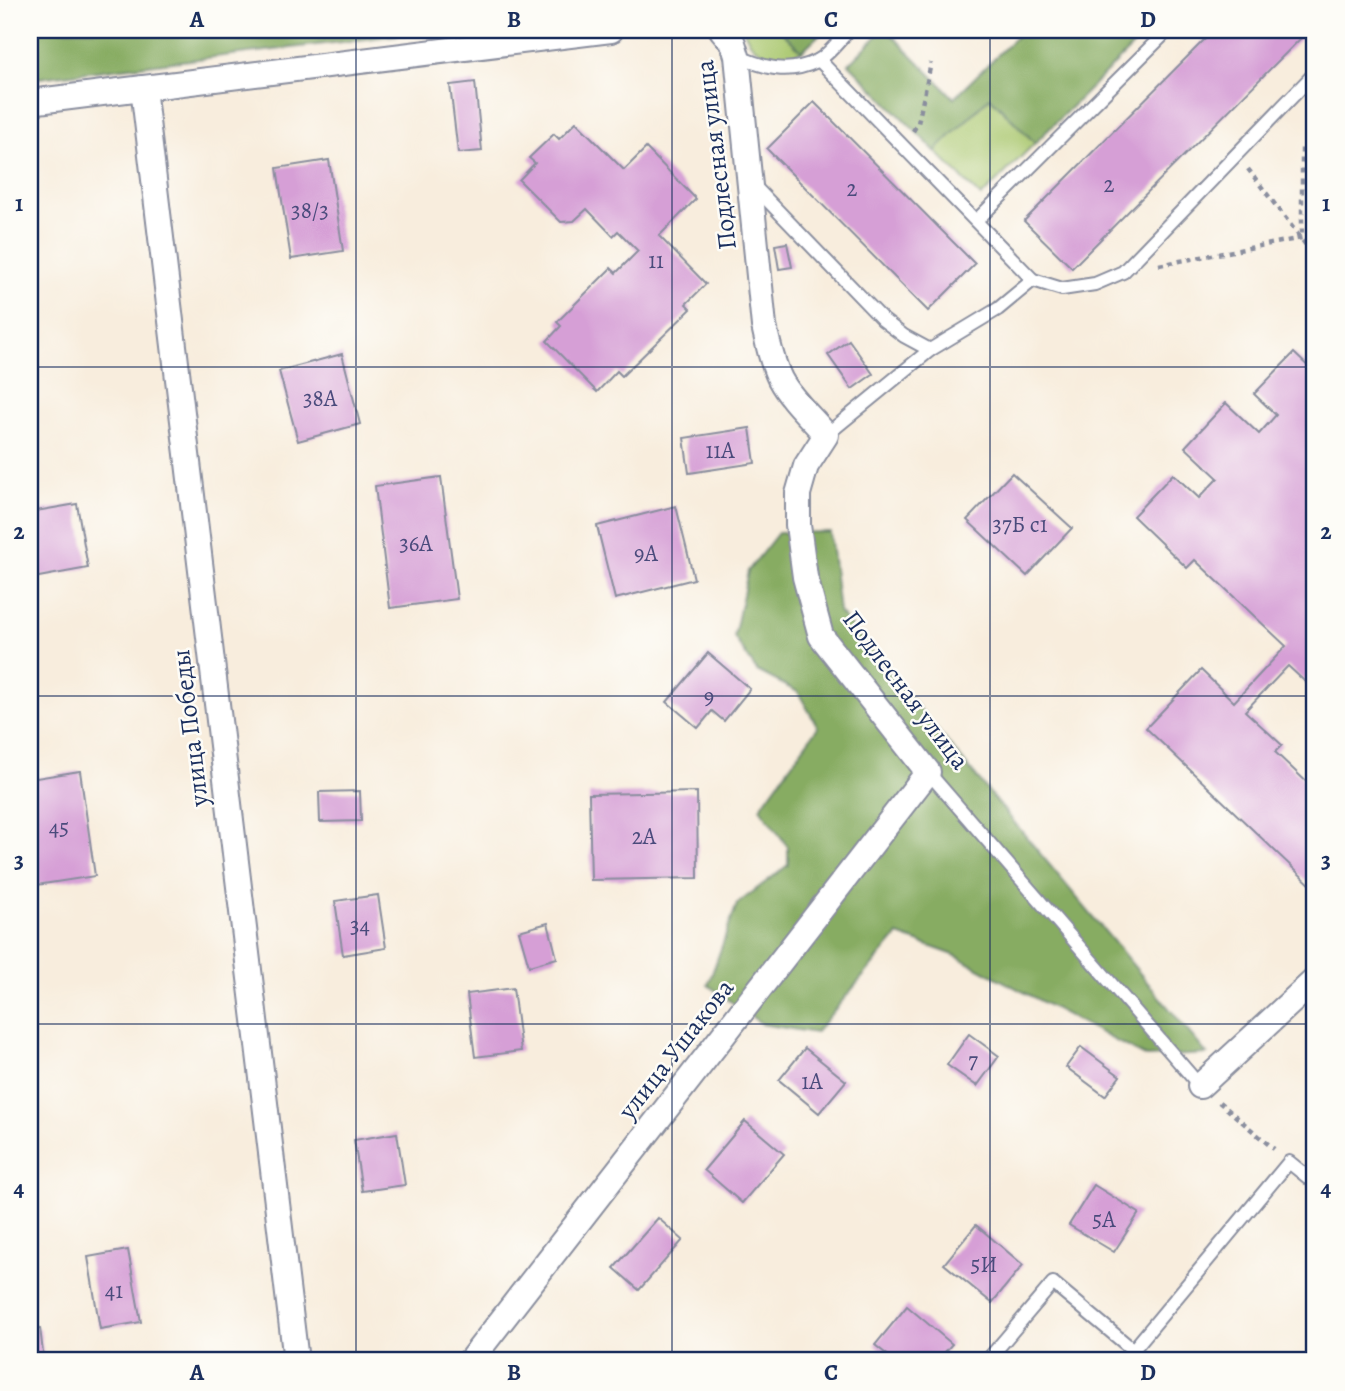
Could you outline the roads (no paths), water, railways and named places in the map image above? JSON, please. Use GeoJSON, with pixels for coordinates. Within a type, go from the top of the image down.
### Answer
{"type":"FeatureCollection","features":[{"type":"Feature","properties":{"kind":"street"},"geometry":{"type":"LineString","coordinates":[[30,102],[611,30]]}},
{"type":"Feature","properties":{"kind":"street","name":"Подлесная улица"},"geometry":{"type":"LineString","coordinates":[[722,30],[733,43],[737,56],[764,326],[772,361],[793,398],[826,435],[806,466],[798,494],[798,525],[805,577],[821,636],[928,772]]}},
{"type":"Feature","properties":{"kind":"street","name":"улица Победы"},"geometry":{"type":"LineString","coordinates":[[143,88],[296,1361]]}},
{"type":"Feature","properties":{"kind":"street","name":"улица Ушакова"},"geometry":{"type":"LineString","coordinates":[[470,1361],[928,772]]}},
{"type":"Feature","properties":{"kind":"street"},"geometry":{"type":"LineString","coordinates":[[1200,1086],[1315,980]]}},
{"type":"Feature","properties":{"kind":"lane"},"geometry":{"type":"LineString","coordinates":[[737,56],[765,69],[792,69],[819,60],[849,30]]}},
{"type":"Feature","properties":{"kind":"lane"},"geometry":{"type":"LineString","coordinates":[[976,220],[1168,30]]}},
{"type":"Feature","properties":{"kind":"lane"},"geometry":{"type":"LineString","coordinates":[[819,60],[1033,280],[1062,289],[1095,284],[1123,272],[1315,73]]}},
{"type":"Feature","properties":{"kind":"lane"},"geometry":{"type":"LineString","coordinates":[[751,184],[883,320],[904,336],[930,350]]}},
{"type":"Feature","properties":{"kind":"lane"},"geometry":{"type":"LineString","coordinates":[[826,435],[930,350],[998,309],[1033,280]]}},
{"type":"Feature","properties":{"kind":"lane","name":"Подлесная улица"},"geometry":{"type":"LineString","coordinates":[[928,772],[1200,1086]]}},
{"type":"Feature","properties":{"kind":"lane"},"geometry":{"type":"LineString","coordinates":[[987,1361],[1053,1283],[1133,1350],[1289,1161],[1315,1183]]}}]}
